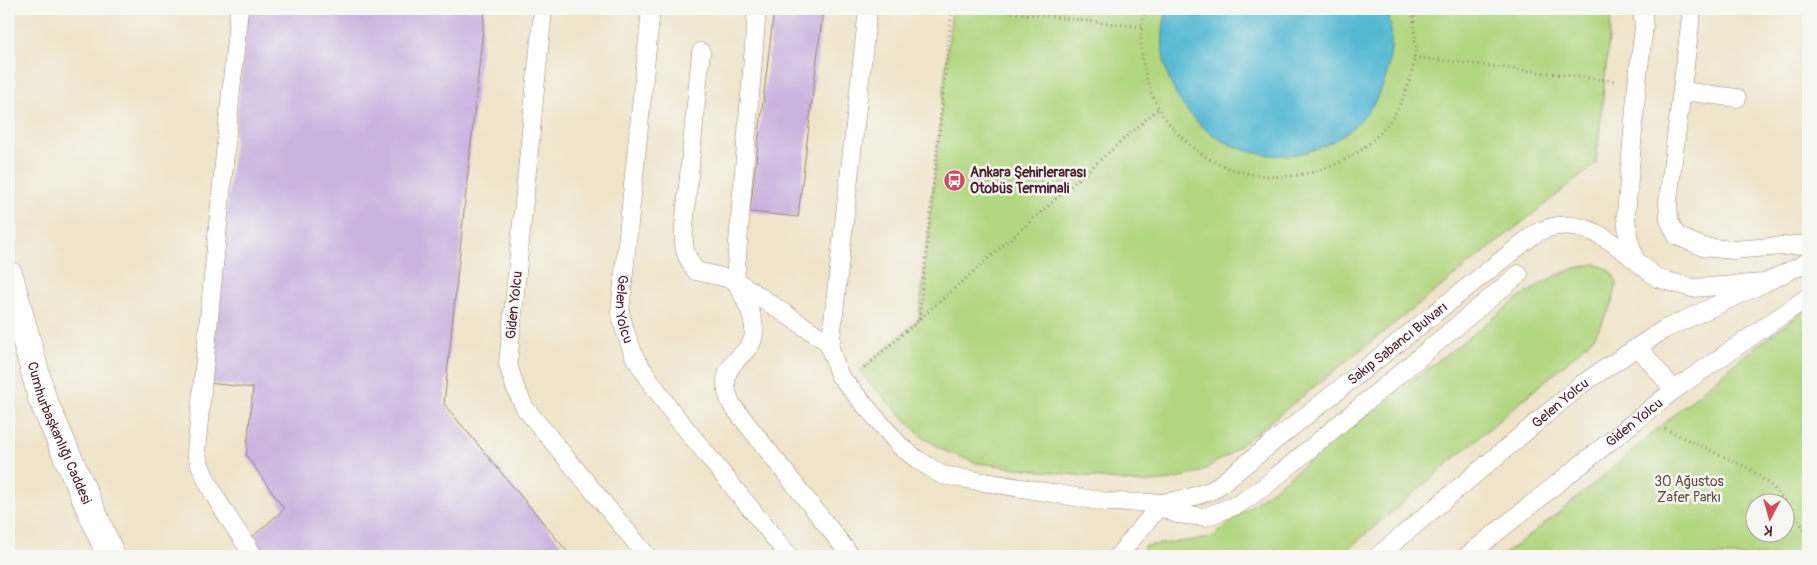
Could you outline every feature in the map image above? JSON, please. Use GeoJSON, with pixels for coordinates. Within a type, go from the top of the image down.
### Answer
{"type":"FeatureCollection","features":[{"type":"Feature","properties":{"kind":"main road","name":"Cumhurbaşkanlığı Caddesi"},"geometry":{"type":"LineString","coordinates":[[9,276],[42,398],[111,556]]}},
{"type":"Feature","properties":{"kind":"lane"},"geometry":{"type":"LineString","coordinates":[[239,9],[196,452],[210,489],[254,556]]}},
{"type":"Feature","properties":{"kind":"lane","name":"Giden Yolcu"},"geometry":{"type":"LineString","coordinates":[[543,9],[508,364],[515,387],[525,408],[647,556]]}},
{"type":"Feature","properties":{"kind":"lane","name":"Gelen Yolcu"},"geometry":{"type":"LineString","coordinates":[[650,9],[620,312],[635,358],[669,408],[789,556]]}},
{"type":"Feature","properties":{"kind":"lane"},"geometry":{"type":"LineString","coordinates":[[757,9],[735,280],[750,310],[754,330],[753,341],[728,369],[726,393],[732,405],[851,556]]}},
{"type":"Feature","properties":{"kind":"lane"},"geometry":{"type":"LineString","coordinates":[[868,9],[829,343],[839,375],[900,446],[942,475],[1106,502],[1160,504],[1178,514],[1205,517],[1239,504],[1264,487],[1519,274]]}},
{"type":"Feature","properties":{"kind":"lane"},"geometry":{"type":"LineString","coordinates":[[1634,260],[1628,236],[1626,215],[1637,84],[1644,27],[1642,9]]}},
{"type":"Feature","properties":{"kind":"lane"},"geometry":{"type":"LineString","coordinates":[[1692,9],[1668,201],[1669,220],[1677,236],[1703,247],[1733,250],[1808,244]]}},
{"type":"Feature","properties":{"kind":"lane"},"geometry":{"type":"LineString","coordinates":[[701,52],[683,244],[688,260],[696,271],[735,280],[829,343]]}},
{"type":"Feature","properties":{"kind":"lane"},"geometry":{"type":"LineString","coordinates":[[1682,91],[1737,98]]}},
{"type":"Feature","properties":{"kind":"lane","name":"Sakıp Sabancı Bulvarı"},"geometry":{"type":"LineString","coordinates":[[1160,504],[1189,498],[1212,490],[1533,234],[1542,229],[1556,226],[1576,226],[1595,231],[1612,241],[1657,278],[1692,288],[1764,283],[1808,262]]}},
{"type":"Feature","properties":{"kind":"lane","name":"Gelen Yolcu"},"geometry":{"type":"LineString","coordinates":[[1378,556],[1582,384],[1663,330],[1764,283]]}},
{"type":"Feature","properties":{"kind":"lane","name":"Giden Yolcu"},"geometry":{"type":"LineString","coordinates":[[1467,556],[1674,390],[1808,297]]}},
{"type":"Feature","properties":{"kind":"lane"},"geometry":{"type":"LineString","coordinates":[[1638,347],[1674,390]]}},
{"type":"Feature","properties":{"kind":"lane"},"geometry":{"type":"LineString","coordinates":[[1118,556],[1160,504]]}},
{"type":"Feature","properties":{"kind":"path"},"geometry":{"type":"LineString","coordinates":[[919,319],[952,9]]}},
{"type":"Feature","properties":{"kind":"path"},"geometry":{"type":"LineString","coordinates":[[982,9],[1142,27]]}},
{"type":"Feature","properties":{"kind":"path"},"geometry":{"type":"LineString","coordinates":[[1145,9],[1141,40],[1144,69],[1159,108],[1183,139],[1197,151],[1215,162],[1248,174],[1278,177],[1303,175],[1323,170],[1346,160],[1360,151],[1384,129],[1403,99],[1411,75],[1415,31],[1412,9]]}},
{"type":"Feature","properties":{"kind":"path"},"geometry":{"type":"LineString","coordinates":[[1414,57],[1637,84]]}},
{"type":"Feature","properties":{"kind":"path"},"geometry":{"type":"LineString","coordinates":[[846,383],[1159,108]]}},
{"type":"Feature","properties":{"kind":"path"},"geometry":{"type":"LineString","coordinates":[[1639,418],[1750,469],[1773,487],[1808,535]]}},
{"type":"Feature","properties":{"kind":"green space"},"geometry":{"type":"Polygon","coordinates":[[[952,9],[1612,9],[1596,164],[1228,455],[1200,472],[1172,480],[1142,483],[977,463],[947,452],[922,437],[859,372],[919,319],[952,9]]]}},
{"type":"Feature","properties":{"kind":"green space"},"geometry":{"type":"Polygon","coordinates":[[[1596,264],[1611,271],[1617,283],[1611,307],[1594,337],[1340,556],[1143,556],[1144,546],[1210,538],[1515,301],[1544,282],[1563,273],[1596,264]]]}},
{"type":"Feature","properties":{"kind":"green space","name":"30 Ağustos Zafer Parkı"},"geometry":{"type":"Polygon","coordinates":[[[1808,308],[1808,556],[1502,556],[1578,497],[1755,348],[1808,308]]]}},
{"type":"Feature","properties":{"kind":"water"},"geometry":{"type":"Polygon","coordinates":[[[1167,9],[1387,9],[1391,28],[1391,46],[1384,83],[1366,114],[1351,129],[1317,149],[1281,155],[1247,151],[1215,136],[1189,113],[1171,83],[1163,48],[1167,9]]]}},
{"type":"Feature","properties":{"kind":"building"},"geometry":{"type":"Polygon","coordinates":[[[248,9],[485,9],[444,404],[571,556],[264,556],[250,539],[284,509],[246,455],[253,388],[209,383],[248,9]]]}},
{"type":"Feature","properties":{"kind":"building"},"geometry":{"type":"Polygon","coordinates":[[[774,9],[823,9],[798,217],[750,212],[774,9]]]}},
{"type":"Feature","properties":{"kind":"place","name":"Ankara Şehirlerarası Otobüs Terminali"},"geometry":{"type":"Point","coordinates":[954,180]}}]}
